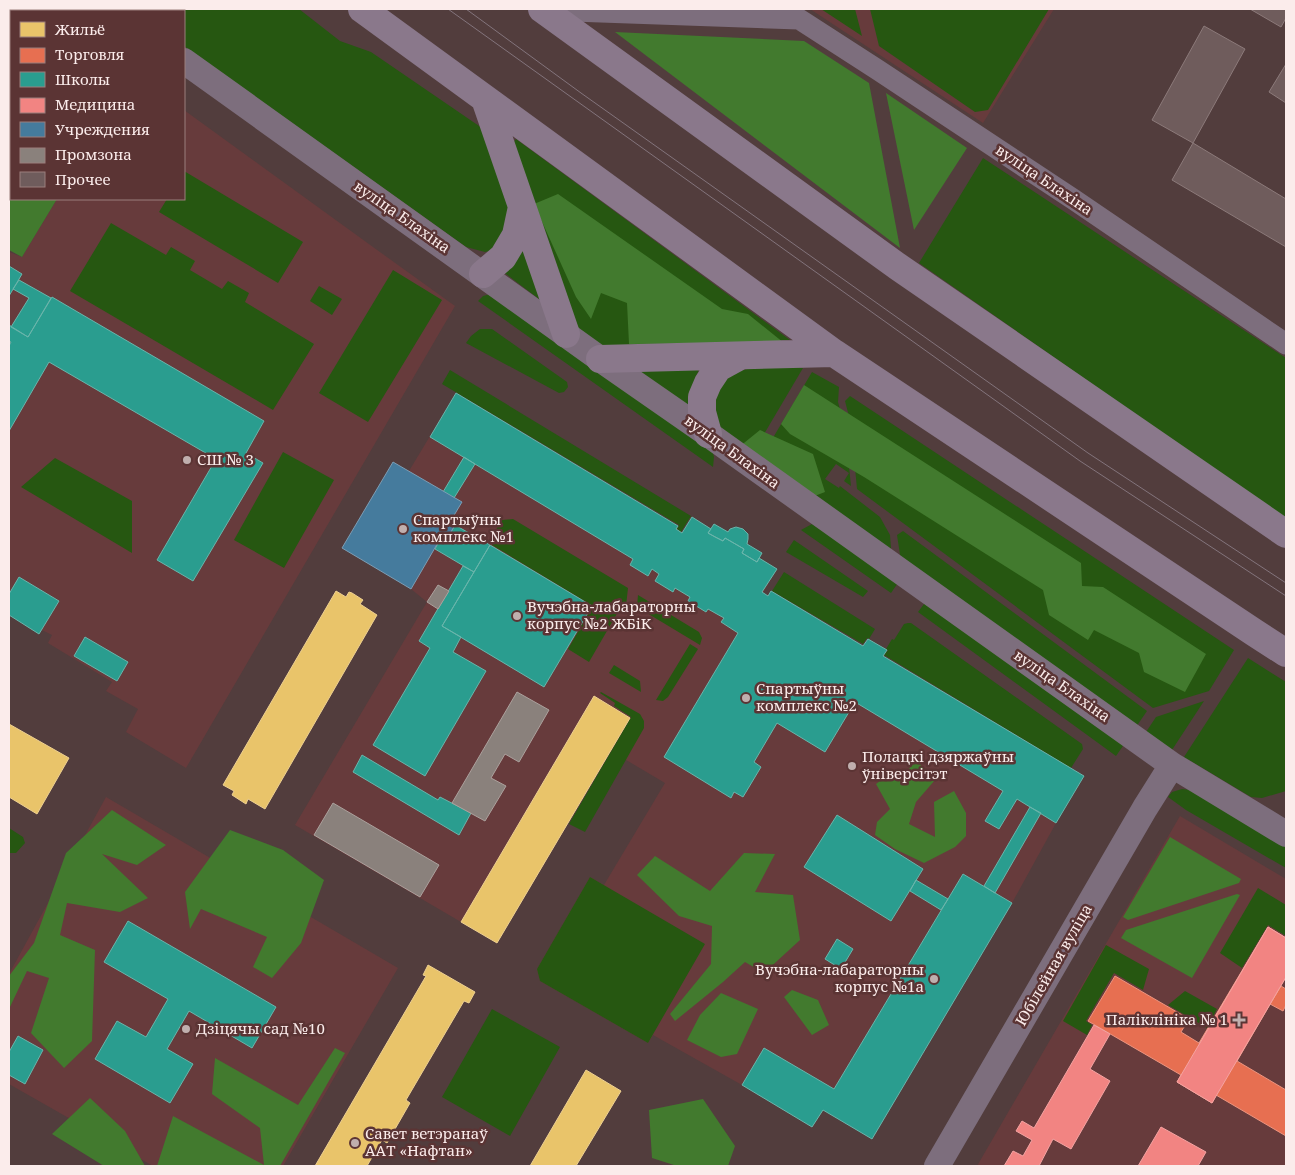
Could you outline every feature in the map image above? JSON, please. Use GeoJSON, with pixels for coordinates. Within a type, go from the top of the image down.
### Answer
{"type":"FeatureCollection","features":[{"type":"Feature","properties":{"kind":"main road"},"geometry":{"type":"LineString","coordinates":[[362,9],[834,354],[1286,652]]}},
{"type":"Feature","properties":{"kind":"main road"},"geometry":{"type":"LineString","coordinates":[[543,9],[897,266],[1286,534]]}},
{"type":"Feature","properties":{"kind":"main road"},"geometry":{"type":"LineString","coordinates":[[486,99],[566,334]]}},
{"type":"Feature","properties":{"kind":"main road"},"geometry":{"type":"LineString","coordinates":[[483,274],[503,257],[516,235],[522,207]]}},
{"type":"Feature","properties":{"kind":"main road"},"geometry":{"type":"LineString","coordinates":[[600,359],[834,354]]}},
{"type":"Feature","properties":{"kind":"main road"},"geometry":{"type":"LineString","coordinates":[[708,434],[702,412],[702,397],[708,383],[718,368],[740,356]]}},
{"type":"Feature","properties":{"kind":"street","name":"вуліца Блахіна"},"geometry":{"type":"LineString","coordinates":[[543,9],[799,19],[1073,199],[1286,344]]}},
{"type":"Feature","properties":{"kind":"street","name":"вуліца Блахіна"},"geometry":{"type":"LineString","coordinates":[[185,61],[600,359],[1172,764],[1286,834]]}},
{"type":"Feature","properties":{"kind":"street","name":"Юбілейная вуліца"},"geometry":{"type":"LineString","coordinates":[[937,1166],[1144,808],[1172,764]]}},
{"type":"Feature","properties":{"kind":"shaded area"},"geometry":{"type":"Polygon","coordinates":[[[810,9],[1054,9],[983,123],[810,9]]]}},
{"type":"Feature","properties":{"kind":"shaded area","name":"СШ № 3"},"geometry":{"type":"Polygon","coordinates":[[[185,111],[455,306],[186,768],[126,732],[138,709],[106,691],[112,682],[48,643],[52,635],[42,630],[39,634],[9,615],[9,252],[22,257],[56,200],[185,200],[185,111]]]}},
{"type":"Feature","properties":{"kind":"shaded area","name":"Полацкі дзяржаўны ўніверсітэт"},"geometry":{"type":"Polygon","coordinates":[[[456,393],[678,526],[676,530],[682,533],[692,517],[711,529],[709,533],[715,537],[722,541],[725,538],[777,569],[763,593],[768,596],[771,591],[863,646],[868,639],[887,650],[883,656],[1084,776],[1012,903],[872,1139],[823,1110],[812,1127],[653,1035],[648,1043],[540,981],[537,969],[590,877],[604,885],[665,783],[611,751],[497,943],[295,825],[427,602],[411,589],[342,548],[393,462],[409,471],[456,393]]]}},
{"type":"Feature","properties":{"kind":"shaded area","name":"Дзіцячы сад №10"},"geometry":{"type":"Polygon","coordinates":[[[106,797],[398,968],[283,1166],[153,1166],[9,1084],[9,974],[106,797]]]}},
{"type":"Feature","properties":{"kind":"shaded area"},"geometry":{"type":"Polygon","coordinates":[[[1180,816],[1286,879],[1286,1166],[977,1166],[1180,816]]]}},
{"type":"Feature","properties":{"kind":"green space"},"geometry":{"type":"Polygon","coordinates":[[[131,9],[299,9],[340,41],[371,52],[482,128],[513,206],[498,249],[485,252],[466,247],[185,47],[185,10],[131,9]]]}},
{"type":"Feature","properties":{"kind":"green space"},"geometry":{"type":"Polygon","coordinates":[[[821,9],[855,9],[862,36],[821,9]]]}},
{"type":"Feature","properties":{"kind":"green space"},"geometry":{"type":"Polygon","coordinates":[[[870,9],[1049,9],[988,110],[975,112],[879,46],[870,9]]]}},
{"type":"Feature","properties":{"kind":"green space"},"geometry":{"type":"Polygon","coordinates":[[[615,32],[804,41],[869,83],[900,248],[615,32]]]}},
{"type":"Feature","properties":{"kind":"green space"},"geometry":{"type":"Polygon","coordinates":[[[10,47],[10,200],[56,200],[22,257],[9,250],[10,47]]]}},
{"type":"Feature","properties":{"kind":"green space"},"geometry":{"type":"Polygon","coordinates":[[[886,93],[967,148],[914,230],[886,93]]]}},
{"type":"Feature","properties":{"kind":"green space"},"geometry":{"type":"Polygon","coordinates":[[[516,139],[790,340],[600,348],[575,330],[513,143],[516,139]]]}},
{"type":"Feature","properties":{"kind":"green space"},"geometry":{"type":"Polygon","coordinates":[[[983,158],[1286,358],[1286,519],[919,263],[983,158]]]}},
{"type":"Feature","properties":{"kind":"green space"},"geometry":{"type":"Polygon","coordinates":[[[185,172],[303,242],[278,283],[159,212],[166,200],[185,200],[185,172]]]}},
{"type":"Feature","properties":{"kind":"green space"},"geometry":{"type":"Polygon","coordinates":[[[558,194],[722,309],[748,314],[784,343],[629,344],[627,303],[601,293],[591,319],[576,297],[534,204],[558,194]]]}},
{"type":"Feature","properties":{"kind":"green space"},"geometry":{"type":"Polygon","coordinates":[[[111,223],[166,255],[171,247],[195,261],[190,270],[222,289],[228,281],[249,293],[245,302],[314,344],[273,410],[70,291],[111,223]]]}},
{"type":"Feature","properties":{"kind":"green space"},"geometry":{"type":"Polygon","coordinates":[[[526,240],[548,306],[498,268],[526,240]]]}},
{"type":"Feature","properties":{"kind":"green space"},"geometry":{"type":"Polygon","coordinates":[[[393,270],[442,300],[368,422],[319,393],[393,270]]]}},
{"type":"Feature","properties":{"kind":"green space"},"geometry":{"type":"Polygon","coordinates":[[[319,286],[342,299],[332,315],[310,301],[319,286]]]}},
{"type":"Feature","properties":{"kind":"green space"},"geometry":{"type":"Polygon","coordinates":[[[491,294],[711,446],[714,457],[713,467],[478,301],[483,296],[491,294]]]}},
{"type":"Feature","properties":{"kind":"green space"},"geometry":{"type":"Polygon","coordinates":[[[480,329],[492,329],[567,382],[568,387],[564,392],[559,393],[466,343],[480,329]]]}},
{"type":"Feature","properties":{"kind":"green space"},"geometry":{"type":"Polygon","coordinates":[[[779,364],[803,368],[750,458],[721,437],[715,406],[716,394],[720,384],[736,373],[747,369],[779,364]]]}},
{"type":"Feature","properties":{"kind":"green space"},"geometry":{"type":"Polygon","coordinates":[[[621,365],[699,366],[691,391],[694,419],[621,365]]]}},
{"type":"Feature","properties":{"kind":"green space"},"geometry":{"type":"Polygon","coordinates":[[[450,370],[691,516],[681,532],[677,529],[679,525],[442,384],[450,370]]]}},
{"type":"Feature","properties":{"kind":"green space"},"geometry":{"type":"Polygon","coordinates":[[[812,372],[839,387],[838,402],[845,427],[851,486],[844,481],[849,473],[836,464],[825,479],[839,488],[840,486],[880,517],[890,535],[892,561],[758,463],[812,372]]]}},
{"type":"Feature","properties":{"kind":"green space"},"geometry":{"type":"Polygon","coordinates":[[[804,385],[1081,563],[1082,586],[1103,587],[1206,654],[1185,692],[1144,672],[1139,653],[1094,630],[1088,640],[1049,615],[1043,590],[864,477],[790,434],[781,424],[804,385]]]}},
{"type":"Feature","properties":{"kind":"green space"},"geometry":{"type":"Polygon","coordinates":[[[850,396],[1234,650],[1209,691],[1153,708],[857,489],[851,424],[845,401],[850,396]]]}},
{"type":"Feature","properties":{"kind":"green space"},"geometry":{"type":"Polygon","coordinates":[[[760,430],[813,454],[825,492],[812,497],[739,447],[760,430]]]}},
{"type":"Feature","properties":{"kind":"green space"},"geometry":{"type":"Polygon","coordinates":[[[283,452],[334,480],[284,568],[234,540],[283,452]]]}},
{"type":"Feature","properties":{"kind":"green space"},"geometry":{"type":"Polygon","coordinates":[[[55,458],[132,501],[132,553],[21,487],[55,458]]]}},
{"type":"Feature","properties":{"kind":"green space"},"geometry":{"type":"Polygon","coordinates":[[[513,519],[628,588],[626,606],[622,605],[589,662],[568,649],[593,606],[492,545],[493,543],[489,541],[502,520],[513,519]]]}},
{"type":"Feature","properties":{"kind":"green space"},"geometry":{"type":"Polygon","coordinates":[[[812,524],[900,580],[891,593],[801,530],[812,524]]]}},
{"type":"Feature","properties":{"kind":"green space"},"geometry":{"type":"Polygon","coordinates":[[[903,531],[1147,711],[1136,727],[901,561],[897,535],[903,531]]]}},
{"type":"Feature","properties":{"kind":"green space"},"geometry":{"type":"Polygon","coordinates":[[[794,540],[868,591],[863,597],[786,552],[794,540]]]}},
{"type":"Feature","properties":{"kind":"green space"},"geometry":{"type":"Polygon","coordinates":[[[784,572],[875,629],[869,639],[867,638],[863,644],[772,591],[784,572]]]}},
{"type":"Feature","properties":{"kind":"green space"},"geometry":{"type":"Polygon","coordinates":[[[638,595],[699,632],[702,638],[700,645],[637,607],[638,595]]]}},
{"type":"Feature","properties":{"kind":"green space"},"geometry":{"type":"Polygon","coordinates":[[[927,600],[1125,743],[1116,756],[918,612],[927,600]]]}},
{"type":"Feature","properties":{"kind":"green space"},"geometry":{"type":"Polygon","coordinates":[[[911,623],[1082,744],[1083,749],[1071,768],[884,655],[892,639],[894,640],[904,624],[911,623]]]}},
{"type":"Feature","properties":{"kind":"green space"},"geometry":{"type":"Polygon","coordinates":[[[690,644],[698,649],[668,697],[663,701],[656,700],[690,644]]]}},
{"type":"Feature","properties":{"kind":"green space"},"geometry":{"type":"Polygon","coordinates":[[[1248,658],[1286,682],[1286,791],[1262,798],[1251,797],[1184,757],[1248,658]]]}},
{"type":"Feature","properties":{"kind":"green space"},"geometry":{"type":"Polygon","coordinates":[[[614,665],[640,681],[641,692],[609,673],[614,665]]]}},
{"type":"Feature","properties":{"kind":"green space"},"geometry":{"type":"Polygon","coordinates":[[[601,692],[640,714],[644,721],[644,728],[585,832],[569,824],[631,717],[614,706],[615,703],[601,692]]]}},
{"type":"Feature","properties":{"kind":"green space"},"geometry":{"type":"Polygon","coordinates":[[[1204,701],[1172,750],[1146,732],[1156,717],[1204,701]]]}},
{"type":"Feature","properties":{"kind":"green space"},"geometry":{"type":"Polygon","coordinates":[[[917,761],[935,780],[916,802],[909,824],[935,837],[934,802],[954,791],[966,813],[966,836],[955,847],[924,863],[895,849],[875,835],[877,822],[890,809],[876,784],[889,774],[899,778],[917,761]]]}},
{"type":"Feature","properties":{"kind":"green space"},"geometry":{"type":"Polygon","coordinates":[[[1182,789],[1191,790],[1286,846],[1286,868],[1186,810],[1168,797],[1172,792],[1182,789]]]}},
{"type":"Feature","properties":{"kind":"green space"},"geometry":{"type":"Polygon","coordinates":[[[112,810],[166,845],[137,865],[102,854],[148,898],[120,912],[67,903],[60,935],[95,950],[92,1041],[64,1068],[31,1033],[49,978],[27,971],[9,1009],[9,976],[34,943],[66,853],[112,810]]]}},
{"type":"Feature","properties":{"kind":"green space"},"geometry":{"type":"Polygon","coordinates":[[[9,828],[23,837],[25,843],[16,853],[9,853],[9,828]]]}},
{"type":"Feature","properties":{"kind":"green space"},"geometry":{"type":"Polygon","coordinates":[[[230,830],[283,850],[324,880],[301,943],[272,978],[253,967],[267,937],[201,909],[190,929],[185,892],[230,830]]]}},
{"type":"Feature","properties":{"kind":"green space"},"geometry":{"type":"Polygon","coordinates":[[[1170,837],[1241,879],[1239,883],[1128,920],[1123,917],[1170,837]]]}},
{"type":"Feature","properties":{"kind":"green space"},"geometry":{"type":"Polygon","coordinates":[[[744,853],[775,854],[755,892],[793,895],[800,940],[764,973],[745,962],[675,1021],[670,1014],[711,964],[712,926],[679,916],[637,875],[655,856],[710,891],[744,853]]]}},
{"type":"Feature","properties":{"kind":"green space"},"geometry":{"type":"Polygon","coordinates":[[[590,877],[705,944],[648,1043],[540,981],[537,969],[590,877]]]}},
{"type":"Feature","properties":{"kind":"green space"},"geometry":{"type":"Polygon","coordinates":[[[1258,888],[1286,905],[1286,936],[1268,925],[1242,968],[1220,953],[1258,888]]]}},
{"type":"Feature","properties":{"kind":"green space"},"geometry":{"type":"Polygon","coordinates":[[[1237,894],[1240,895],[1192,978],[1121,938],[1126,930],[1237,894]]]}},
{"type":"Feature","properties":{"kind":"green space"},"geometry":{"type":"Polygon","coordinates":[[[1106,945],[1149,969],[1143,990],[1114,973],[1086,1021],[1092,1025],[1087,1035],[1063,1021],[1106,945]]]}},
{"type":"Feature","properties":{"kind":"green space"},"geometry":{"type":"Polygon","coordinates":[[[792,990],[818,1000],[829,1025],[812,1035],[784,997],[792,990]]]}},
{"type":"Feature","properties":{"kind":"green space"},"geometry":{"type":"Polygon","coordinates":[[[1185,991],[1217,1009],[1207,1028],[1168,1005],[1185,991]]]}},
{"type":"Feature","properties":{"kind":"green space"},"geometry":{"type":"Polygon","coordinates":[[[721,993],[758,1009],[737,1054],[721,1057],[687,1040],[700,1015],[721,993]]]}},
{"type":"Feature","properties":{"kind":"green space"},"geometry":{"type":"Polygon","coordinates":[[[492,1009],[560,1047],[510,1136],[442,1097],[492,1009]]]}},
{"type":"Feature","properties":{"kind":"green space"},"geometry":{"type":"Polygon","coordinates":[[[335,1048],[345,1053],[280,1166],[157,1166],[173,1116],[264,1165],[260,1128],[212,1094],[215,1058],[298,1105],[335,1048]]]}},
{"type":"Feature","properties":{"kind":"green space"},"geometry":{"type":"Polygon","coordinates":[[[90,1098],[125,1131],[145,1166],[104,1166],[52,1134],[90,1098]]]}},
{"type":"Feature","properties":{"kind":"green space"},"geometry":{"type":"Polygon","coordinates":[[[703,1099],[735,1146],[728,1166],[677,1166],[652,1158],[649,1110],[703,1099]]]}},
{"type":"Feature","properties":{"kind":"building: Жильё"},"geometry":{"type":"Polygon","coordinates":[[[9,22],[10,38],[9,40],[9,22]]]}},
{"type":"Feature","properties":{"kind":"building: Жильё"},"geometry":{"type":"Polygon","coordinates":[[[336,591],[346,597],[349,592],[352,593],[363,600],[360,604],[377,615],[265,809],[248,799],[246,804],[232,795],[234,791],[223,785],[336,591]]]}},
{"type":"Feature","properties":{"kind":"building: Жильё"},"geometry":{"type":"Polygon","coordinates":[[[594,696],[630,718],[497,943],[461,922],[594,696]]]}},
{"type":"Feature","properties":{"kind":"building: Жильё"},"geometry":{"type":"Polygon","coordinates":[[[9,724],[69,758],[37,814],[9,797],[9,724]]]}},
{"type":"Feature","properties":{"kind":"building: Жильё"},"geometry":{"type":"Polygon","coordinates":[[[428,965],[475,992],[469,1003],[464,1001],[406,1100],[410,1103],[387,1143],[382,1140],[367,1166],[315,1166],[426,976],[423,975],[428,965]]]}},
{"type":"Feature","properties":{"kind":"building: Жильё"},"geometry":{"type":"Polygon","coordinates":[[[586,1070],[621,1091],[576,1166],[530,1166],[586,1070]]]}},
{"type":"Feature","properties":{"kind":"building: Торговля"},"geometry":{"type":"Polygon","coordinates":[[[1268,927],[1286,938],[1286,977],[1237,1061],[1286,1090],[1286,1136],[1216,1095],[1212,1103],[1177,1082],[1181,1075],[1088,1021],[1115,976],[1189,1019],[1181,1032],[1199,1043],[1268,927]]]}},
{"type":"Feature","properties":{"kind":"building: Торговля"},"geometry":{"type":"Polygon","coordinates":[[[1281,986],[1286,989],[1286,1005],[1283,1011],[1270,1004],[1281,986]]]}},
{"type":"Feature","properties":{"kind":"building: Школы"},"geometry":{"type":"Polygon","coordinates":[[[9,266],[22,274],[9,296],[9,266]]]}},
{"type":"Feature","properties":{"kind":"building: Школы"},"geometry":{"type":"Polygon","coordinates":[[[19,280],[51,298],[28,337],[11,327],[29,298],[13,289],[19,280]]]}},
{"type":"Feature","properties":{"kind":"building: Школы"},"geometry":{"type":"Polygon","coordinates":[[[52,297],[264,421],[246,453],[263,463],[193,581],[157,560],[216,459],[49,362],[9,431],[9,346],[11,342],[9,341],[9,325],[28,337],[52,297]]]}},
{"type":"Feature","properties":{"kind":"building: Школы"},"geometry":{"type":"Polygon","coordinates":[[[456,393],[678,526],[676,529],[682,533],[692,517],[711,529],[708,533],[723,541],[725,538],[744,549],[742,553],[757,562],[759,558],[777,569],[762,592],[768,596],[771,591],[863,646],[868,639],[887,650],[883,656],[1084,776],[1056,823],[1017,799],[999,829],[985,821],[1003,791],[855,702],[825,752],[777,723],[754,762],[761,767],[743,797],[734,792],[731,798],[664,757],[738,633],[721,622],[724,618],[708,609],[706,612],[688,601],[690,597],[675,588],[673,592],[655,581],[659,574],[652,569],[648,576],[630,565],[633,559],[430,437],[456,393]]]}},
{"type":"Feature","properties":{"kind":"building: Школы"},"geometry":{"type":"Polygon","coordinates":[[[464,457],[475,464],[454,498],[443,492],[464,457]]]}},
{"type":"Feature","properties":{"kind":"building: Школы"},"geometry":{"type":"Polygon","coordinates":[[[714,524],[728,532],[736,527],[743,529],[748,534],[747,544],[762,553],[757,562],[742,553],[744,549],[725,538],[723,541],[708,533],[714,524]]]}},
{"type":"Feature","properties":{"kind":"building: Школы"},"geometry":{"type":"Polygon","coordinates":[[[455,525],[490,545],[474,572],[435,549],[443,534],[448,537],[455,525]]]}},
{"type":"Feature","properties":{"kind":"building: Школы","name":"Вучэбна-лабараторны корпус №2 ЖБіК"},"geometry":{"type":"Polygon","coordinates":[[[490,545],[592,606],[544,687],[442,626],[490,545]]]}},
{"type":"Feature","properties":{"kind":"building: Школы"},"geometry":{"type":"Polygon","coordinates":[[[463,566],[474,572],[442,626],[461,637],[453,652],[486,671],[425,776],[373,745],[430,648],[419,641],[463,566]]]}},
{"type":"Feature","properties":{"kind":"building: Школы"},"geometry":{"type":"Polygon","coordinates":[[[19,577],[59,601],[39,634],[9,615],[9,594],[19,577]]]}},
{"type":"Feature","properties":{"kind":"building: Школы"},"geometry":{"type":"Polygon","coordinates":[[[85,637],[128,662],[117,681],[74,656],[85,637]]]}},
{"type":"Feature","properties":{"kind":"building: Школы"},"geometry":{"type":"Polygon","coordinates":[[[362,755],[438,800],[440,797],[471,813],[459,835],[353,772],[362,755]]]}},
{"type":"Feature","properties":{"kind":"building: Школы"},"geometry":{"type":"Polygon","coordinates":[[[1030,807],[1041,813],[995,893],[984,886],[1030,807]]]}},
{"type":"Feature","properties":{"kind":"building: Школы"},"geometry":{"type":"Polygon","coordinates":[[[837,815],[923,869],[891,921],[804,867],[837,815]]]}},
{"type":"Feature","properties":{"kind":"building: Школы","name":"Вучэбна-лабараторны корпус №1а"},"geometry":{"type":"Polygon","coordinates":[[[963,874],[1012,903],[872,1139],[823,1110],[812,1127],[742,1085],[764,1048],[834,1089],[963,874]]]}},
{"type":"Feature","properties":{"kind":"building: Школы"},"geometry":{"type":"Polygon","coordinates":[[[916,880],[948,899],[941,910],[910,891],[916,880]]]}},
{"type":"Feature","properties":{"kind":"building: Школы"},"geometry":{"type":"Polygon","coordinates":[[[128,921],[276,1007],[252,1048],[189,1011],[167,1049],[193,1064],[170,1103],[95,1059],[117,1021],[146,1037],[168,999],[104,962],[128,921]]]}},
{"type":"Feature","properties":{"kind":"building: Школы"},"geometry":{"type":"Polygon","coordinates":[[[837,939],[853,949],[841,969],[825,959],[837,939]]]}},
{"type":"Feature","properties":{"kind":"building: Школы"},"geometry":{"type":"Polygon","coordinates":[[[18,1036],[43,1050],[25,1084],[9,1075],[9,1052],[18,1036]]]}},
{"type":"Feature","properties":{"kind":"building: Медицина"},"geometry":{"type":"Polygon","coordinates":[[[1268,927],[1286,938],[1286,977],[1212,1103],[1177,1082],[1268,927]]]}},
{"type":"Feature","properties":{"kind":"building: Медицина"},"geometry":{"type":"Polygon","coordinates":[[[1094,1025],[1110,1034],[1090,1069],[1110,1081],[1071,1149],[1053,1139],[1039,1166],[1004,1166],[1013,1151],[1023,1156],[1032,1140],[1016,1131],[1022,1121],[1034,1128],[1094,1025]]]}},
{"type":"Feature","properties":{"kind":"building: Медицина"},"geometry":{"type":"Polygon","coordinates":[[[1161,1127],[1206,1152],[1198,1166],[1138,1166],[1161,1127]]]}},
{"type":"Feature","properties":{"kind":"building: Учреждения","name":"Спартыўны комплекс №1"},"geometry":{"type":"Polygon","coordinates":[[[393,462],[462,502],[450,522],[455,525],[448,537],[443,534],[411,589],[342,548],[393,462]]]}},
{"type":"Feature","properties":{"kind":"building: Промзона"},"geometry":{"type":"Polygon","coordinates":[[[438,585],[449,591],[438,609],[427,602],[438,585]]]}},
{"type":"Feature","properties":{"kind":"building: Промзона"},"geometry":{"type":"Polygon","coordinates":[[[517,692],[549,710],[519,762],[505,754],[491,778],[506,786],[485,821],[452,803],[517,692]]]}},
{"type":"Feature","properties":{"kind":"building: Промзона"},"geometry":{"type":"Polygon","coordinates":[[[333,803],[439,865],[420,897],[314,835],[333,803]]]}},
{"type":"Feature","properties":{"kind":"building: Прочее"},"geometry":{"type":"Polygon","coordinates":[[[1250,9],[1286,9],[1286,18],[1281,27],[1250,9]]]}},
{"type":"Feature","properties":{"kind":"building: Прочее"},"geometry":{"type":"Polygon","coordinates":[[[1204,26],[1245,49],[1193,143],[1152,120],[1204,26]]]}},
{"type":"Feature","properties":{"kind":"building: Прочее"},"geometry":{"type":"Polygon","coordinates":[[[1286,64],[1286,103],[1269,92],[1286,64]]]}},
{"type":"Feature","properties":{"kind":"building: Прочее"},"geometry":{"type":"Polygon","coordinates":[[[1193,143],[1286,199],[1286,247],[1172,180],[1193,143]]]}},
{"type":"Feature","properties":{"kind":"tram line"},"geometry":{"type":"LineString","coordinates":[[448,9],[1080,461],[1286,596]]}},
{"type":"Feature","properties":{"kind":"tram line"},"geometry":{"type":"LineString","coordinates":[[466,9],[581,93],[1088,453],[1286,583]]}},
{"type":"Feature","properties":{"kind":"place","name":"СШ № 3"},"geometry":{"type":"Point","coordinates":[187,460]}},
{"type":"Feature","properties":{"kind":"place","name":"Спартыўны комплекс №1"},"geometry":{"type":"Point","coordinates":[403,529]}},
{"type":"Feature","properties":{"kind":"place","name":"Вучэбна-лабараторны корпус №2 ЖБіК"},"geometry":{"type":"Point","coordinates":[517,616]}},
{"type":"Feature","properties":{"kind":"place","name":"Спартыўны комплекс №2"},"geometry":{"type":"Point","coordinates":[746,698]}},
{"type":"Feature","properties":{"kind":"place","name":"Полацкі дзяржаўны ўніверсітэт"},"geometry":{"type":"Point","coordinates":[852,766]}},
{"type":"Feature","properties":{"kind":"place","name":"Вучэбна-лабараторны корпус №1а"},"geometry":{"type":"Point","coordinates":[934,979]}},
{"type":"Feature","properties":{"kind":"place","name":"Паліклініка № 1"},"geometry":{"type":"Point","coordinates":[1239,1020]}},
{"type":"Feature","properties":{"kind":"place","name":"Дзіцячы сад №10"},"geometry":{"type":"Point","coordinates":[186,1029]}},
{"type":"Feature","properties":{"kind":"place","name":"Савет ветэранаў ААТ «Нафтан»"},"geometry":{"type":"Point","coordinates":[355,1143]}}]}
